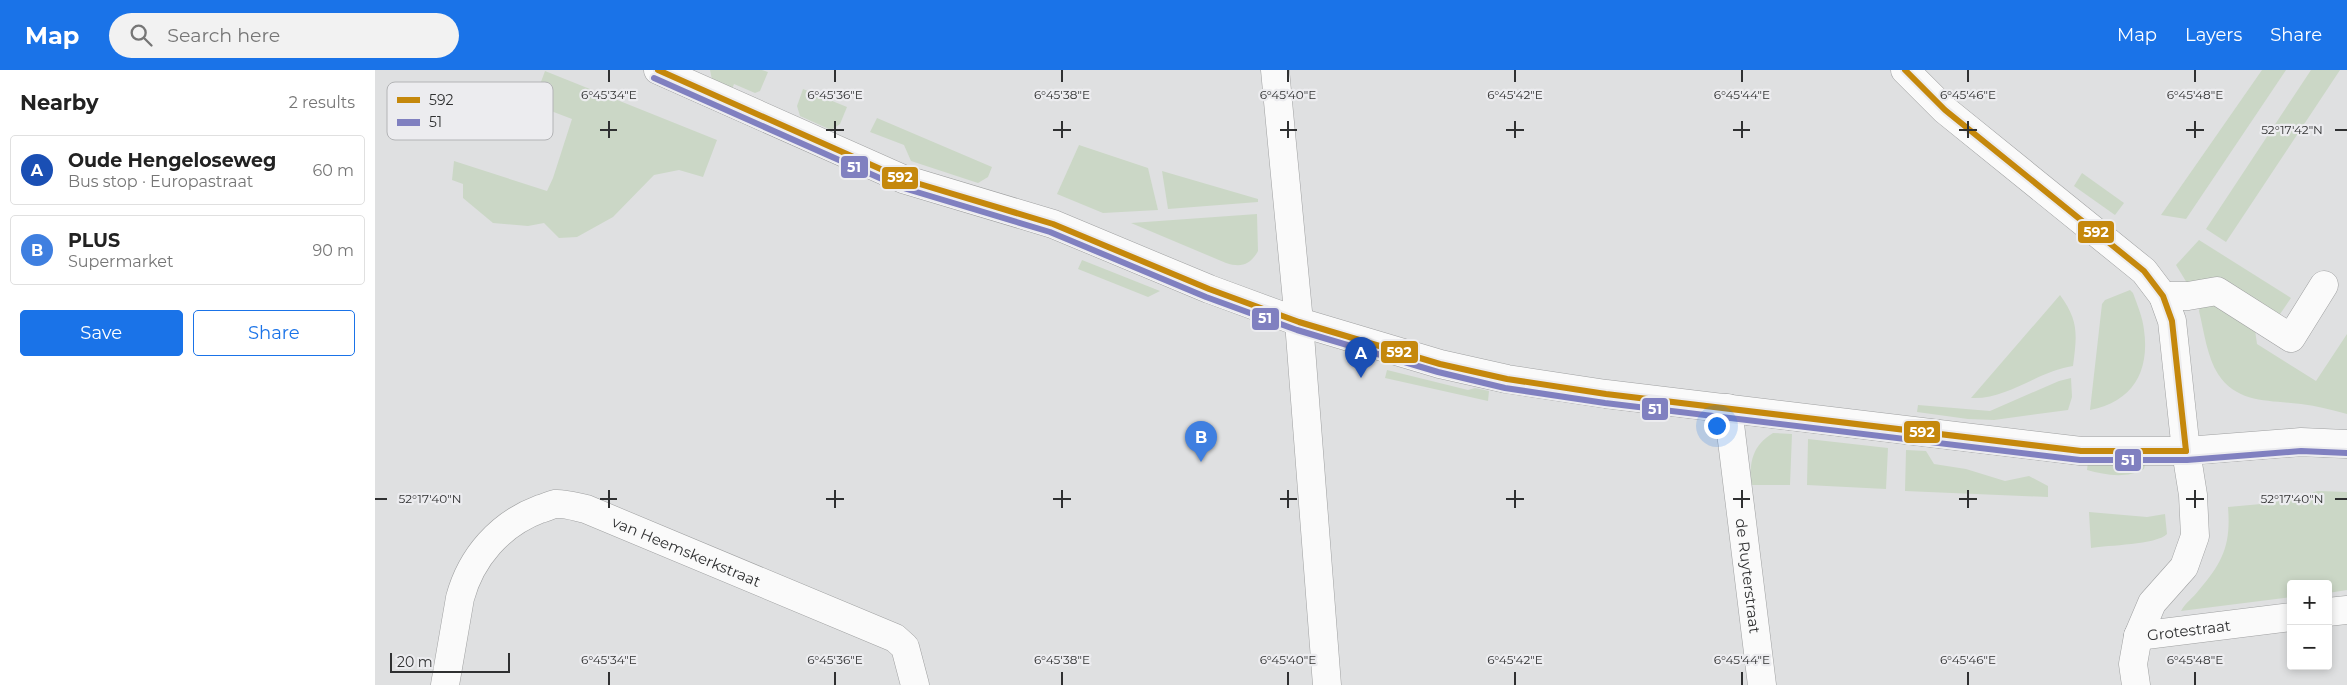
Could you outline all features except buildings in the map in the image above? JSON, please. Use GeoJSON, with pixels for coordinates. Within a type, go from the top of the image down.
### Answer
{"type":"FeatureCollection","features":[{"type":"Feature","properties":{"kind":"street"},"geometry":{"type":"LineString","coordinates":[[658,70],[903,179],[1053,224],[1209,288],[1299,322],[1441,364],[1507,379],[1607,394],[2081,451],[2186,452],[2301,442],[2347,444]]}},
{"type":"Feature","properties":{"kind":"street"},"geometry":{"type":"LineString","coordinates":[[1275,70],[1299,322],[1327,685]]}},
{"type":"Feature","properties":{"kind":"street","name":"Grotestraat"},"geometry":{"type":"LineString","coordinates":[[1905,70],[1945,110],[2144,270],[2163,296],[2172,321],[2186,452],[2193,495],[2195,536],[2184,567],[2152,603],[2138,636]]}},
{"type":"Feature","properties":{"kind":"street"},"geometry":{"type":"LineString","coordinates":[[2163,296],[2188,296],[2217,290],[2291,338],[2324,284]]}},
{"type":"Feature","properties":{"kind":"street","name":"de Ruyterstraat"},"geometry":{"type":"LineString","coordinates":[[1728,408],[1762,685]]}},
{"type":"Feature","properties":{"kind":"street","name":"van Heemskerkstraat"},"geometry":{"type":"LineString","coordinates":[[445,685],[463,585],[480,554],[499,532],[525,515],[555,504],[586,509],[895,638],[905,647],[915,685]]}},
{"type":"Feature","properties":{"kind":"street"},"geometry":{"type":"LineString","coordinates":[[2332,612],[2347,610]]}},
{"type":"Feature","properties":{"kind":"street","name":"Grotestraat"},"geometry":{"type":"LineString","coordinates":[[2138,636],[2287,617]]}},
{"type":"Feature","properties":{"kind":"street"},"geometry":{"type":"LineString","coordinates":[[2136,685],[2133,664],[2138,636]]}},
{"type":"Feature","properties":{"kind":"green space"},"geometry":{"type":"Polygon","coordinates":[[[710,70],[762,70],[768,72],[760,91],[755,93],[734,84],[732,89],[712,80],[710,70]]]}},
{"type":"Feature","properties":{"kind":"green space"},"geometry":{"type":"Polygon","coordinates":[[[2262,70],[2286,70],[2186,219],[2161,215],[2262,70]]]}},
{"type":"Feature","properties":{"kind":"green space"},"geometry":{"type":"Polygon","coordinates":[[[2311,70],[2340,70],[2226,242],[2206,229],[2311,70]]]}},
{"type":"Feature","properties":{"kind":"green space"},"geometry":{"type":"Polygon","coordinates":[[[545,71],[717,140],[703,177],[679,170],[654,175],[613,217],[577,237],[559,238],[544,223],[528,226],[493,223],[463,198],[463,184],[452,180],[454,161],[547,191],[572,119],[553,112],[553,82],[541,82],[545,71]]]}},
{"type":"Feature","properties":{"kind":"green space"},"geometry":{"type":"Polygon","coordinates":[[[803,89],[847,107],[840,124],[831,130],[800,116],[797,106],[803,89]]]}},
{"type":"Feature","properties":{"kind":"green space"},"geometry":{"type":"Polygon","coordinates":[[[877,118],[992,167],[988,177],[978,183],[911,161],[904,145],[870,132],[877,118]]]}},
{"type":"Feature","properties":{"kind":"green space"},"geometry":{"type":"Polygon","coordinates":[[[1079,145],[1148,168],[1158,210],[1103,213],[1057,194],[1079,145]]]}},
{"type":"Feature","properties":{"kind":"green space"},"geometry":{"type":"Polygon","coordinates":[[[1162,171],[1258,199],[1258,202],[1168,209],[1162,171]]]}},
{"type":"Feature","properties":{"kind":"green space"},"geometry":{"type":"Polygon","coordinates":[[[2082,173],[2124,203],[2115,215],[2074,186],[2082,173]]]}},
{"type":"Feature","properties":{"kind":"green space"},"geometry":{"type":"Polygon","coordinates":[[[1257,214],[1258,251],[1252,259],[1241,265],[1226,263],[1131,223],[1257,214]]]}},
{"type":"Feature","properties":{"kind":"green space"},"geometry":{"type":"Polygon","coordinates":[[[2199,240],[2291,298],[2278,317],[2190,288],[2176,265],[2199,240]]]}},
{"type":"Feature","properties":{"kind":"green space"},"geometry":{"type":"Polygon","coordinates":[[[1082,260],[1160,291],[1148,297],[1078,269],[1082,260]]]}},
{"type":"Feature","properties":{"kind":"green space"},"geometry":{"type":"Polygon","coordinates":[[[2130,290],[2140,311],[2143,325],[2145,345],[2141,372],[2135,383],[2117,400],[2090,410],[2102,304],[2105,300],[2130,290]]]}},
{"type":"Feature","properties":{"kind":"green space"},"geometry":{"type":"Polygon","coordinates":[[[2060,295],[2074,321],[2076,337],[2073,366],[2047,373],[1997,395],[1971,398],[2060,295]]]}},
{"type":"Feature","properties":{"kind":"green space"},"geometry":{"type":"Polygon","coordinates":[[[2215,304],[2255,330],[2257,344],[2316,381],[2347,334],[2347,414],[2307,405],[2255,399],[2235,391],[2226,384],[2211,360],[2199,311],[2200,307],[2215,304]]]}},
{"type":"Feature","properties":{"kind":"green space"},"geometry":{"type":"Polygon","coordinates":[[[1387,370],[1468,390],[1475,388],[1489,391],[1488,401],[1385,378],[1387,370]]]}},
{"type":"Feature","properties":{"kind":"green space"},"geometry":{"type":"Polygon","coordinates":[[[2071,378],[2072,397],[2068,410],[1994,420],[1968,419],[1917,412],[1918,405],[1990,411],[2059,381],[2071,378]]]}},
{"type":"Feature","properties":{"kind":"green space"},"geometry":{"type":"Polygon","coordinates":[[[1773,433],[1792,434],[1790,485],[1750,485],[1752,461],[1756,449],[1773,433]]]}},
{"type":"Feature","properties":{"kind":"green space"},"geometry":{"type":"Polygon","coordinates":[[[1808,439],[1888,448],[1886,489],[1807,485],[1808,439]]]}},
{"type":"Feature","properties":{"kind":"green space"},"geometry":{"type":"Polygon","coordinates":[[[2091,439],[2146,461],[2144,469],[2123,475],[2108,475],[2087,470],[2091,439]]]}},
{"type":"Feature","properties":{"kind":"green space"},"geometry":{"type":"Polygon","coordinates":[[[1906,450],[1926,451],[1934,464],[1966,469],[2005,481],[2029,476],[2048,486],[2048,497],[1905,491],[1906,450]]]}},
{"type":"Feature","properties":{"kind":"green space"},"geometry":{"type":"Polygon","coordinates":[[[2318,491],[2347,492],[2347,590],[2332,592],[2332,580],[2287,580],[2287,598],[2181,611],[2197,593],[2220,561],[2228,532],[2228,507],[2272,503],[2318,491]]]}},
{"type":"Feature","properties":{"kind":"green space"},"geometry":{"type":"Polygon","coordinates":[[[2089,512],[2147,517],[2165,514],[2167,534],[2161,538],[2143,542],[2091,548],[2089,512]]]}},
{"type":"Feature","properties":{"kind":"transit line","name":"592"},"geometry":{"type":"LineString","coordinates":[[658,70],[903,179],[1053,224],[1209,289],[1299,322],[1440,364],[1507,379],[1606,394],[2081,451],[2186,451]]}},
{"type":"Feature","properties":{"kind":"transit line","name":"592"},"geometry":{"type":"LineString","coordinates":[[1905,70],[1945,110],[2144,271],[2163,296],[2172,321],[2186,451]]}},
{"type":"Feature","properties":{"kind":"transit line","name":"51"},"geometry":{"type":"LineString","coordinates":[[654,78],[900,187],[1050,232],[1206,297],[1297,330],[1438,372],[1505,388],[1605,403],[2080,460],[2187,460],[2301,451],[2347,453]]}},
{"type":"Feature","properties":{"kind":"place","name":"Oude Hengeloseweg"},"geometry":{"type":"Point","coordinates":[1361,378]}},
{"type":"Feature","properties":{"kind":"place","name":"PLUS"},"geometry":{"type":"Point","coordinates":[1201,462]}}]}
